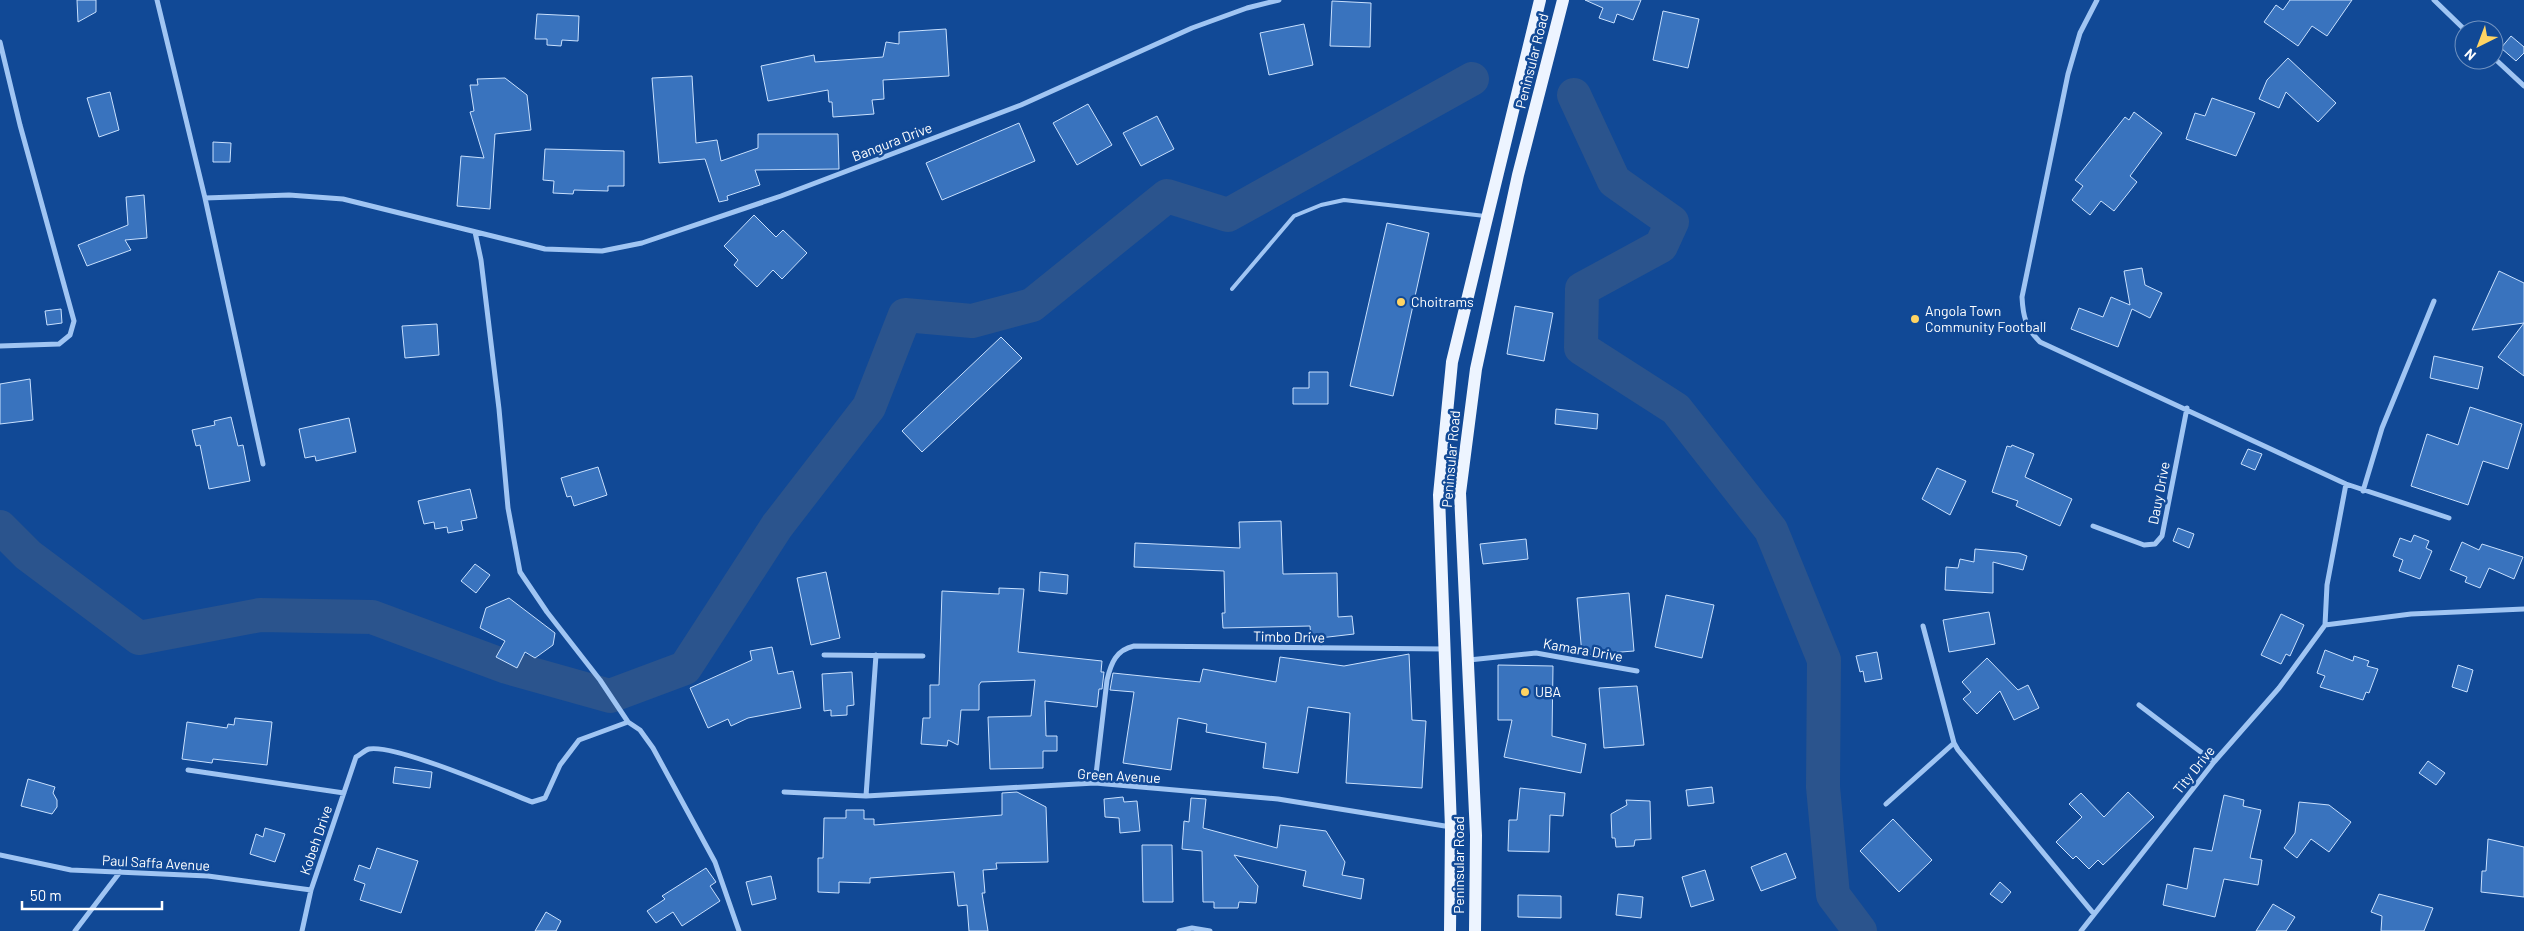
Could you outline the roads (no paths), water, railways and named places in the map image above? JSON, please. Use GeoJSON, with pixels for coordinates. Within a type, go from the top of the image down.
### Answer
{"type":"FeatureCollection","features":[{"type":"Feature","properties":{"kind":"main road","name":"Peninsular Road"},"geometry":{"type":"LineString","coordinates":[[1450,931],[1451,828],[1439,495],[1452,362],[1540,0]]}},
{"type":"Feature","properties":{"kind":"main road","name":"Peninsular Road"},"geometry":{"type":"LineString","coordinates":[[1475,931],[1476,835],[1466,660],[1460,494],[1476,369],[1518,175],[1562,0]]}},
{"type":"Feature","properties":{"kind":"street"},"geometry":{"type":"LineString","coordinates":[[157,0],[206,198],[263,464]]}},
{"type":"Feature","properties":{"kind":"street","name":"Bangura Drive"},"geometry":{"type":"LineString","coordinates":[[206,198],[289,195],[343,199],[501,239],[554,249],[602,251],[642,243],[808,186],[1021,104],[1192,28],[1247,8],[1280,0]]}},
{"type":"Feature","properties":{"kind":"street"},"geometry":{"type":"LineString","coordinates":[[2097,0],[2080,33],[2068,74],[2022,297],[2023,318],[2030,333],[2040,342],[2187,408],[2346,484],[2449,518]]}},
{"type":"Feature","properties":{"kind":"street"},"geometry":{"type":"LineString","coordinates":[[2434,0],[2455,20]]}},
{"type":"Feature","properties":{"kind":"street"},"geometry":{"type":"LineString","coordinates":[[0,42],[20,126],[74,321],[70,335],[59,344],[0,346]]}},
{"type":"Feature","properties":{"kind":"street"},"geometry":{"type":"LineString","coordinates":[[2504,67],[2524,86]]}},
{"type":"Feature","properties":{"kind":"street"},"geometry":{"type":"LineString","coordinates":[[475,232],[481,260],[492,349],[508,508],[520,572],[547,612],[600,680],[628,722],[640,730],[653,748],[715,862],[739,931]]}},
{"type":"Feature","properties":{"kind":"street"},"geometry":{"type":"LineString","coordinates":[[2363,491],[2382,428],[2434,301]]}},
{"type":"Feature","properties":{"kind":"street","name":"Dauy Drive"},"geometry":{"type":"LineString","coordinates":[[2093,526],[2144,545],[2154,544],[2162,536],[2187,408]]}},
{"type":"Feature","properties":{"kind":"street"},"geometry":{"type":"LineString","coordinates":[[2346,484],[2327,585],[2325,625],[2411,614],[2524,609]]}},
{"type":"Feature","properties":{"kind":"street","name":"Tity Drive"},"geometry":{"type":"LineString","coordinates":[[2081,931],[2214,762],[2279,688],[2325,625]]}},
{"type":"Feature","properties":{"kind":"street"},"geometry":{"type":"LineString","coordinates":[[1923,626],[1954,743],[2094,914]]}},
{"type":"Feature","properties":{"kind":"street","name":"Timbo Drive"},"geometry":{"type":"LineString","coordinates":[[1095,784],[1111,665],[1124,648],[1134,646],[1444,649]]}},
{"type":"Feature","properties":{"kind":"street","name":"Kamara Drive"},"geometry":{"type":"LineString","coordinates":[[1466,660],[1536,653],[1637,671]]}},
{"type":"Feature","properties":{"kind":"street"},"geometry":{"type":"LineString","coordinates":[[824,655],[923,656]]}},
{"type":"Feature","properties":{"kind":"street"},"geometry":{"type":"LineString","coordinates":[[866,796],[876,655]]}},
{"type":"Feature","properties":{"kind":"street"},"geometry":{"type":"LineString","coordinates":[[2139,704],[2214,762]]}},
{"type":"Feature","properties":{"kind":"street","name":"Kobeh Drive"},"geometry":{"type":"LineString","coordinates":[[302,931],[312,890],[356,757],[368,749],[381,749],[418,758],[532,802],[545,798],[560,765],[579,740],[628,722]]}},
{"type":"Feature","properties":{"kind":"street"},"geometry":{"type":"LineString","coordinates":[[1886,804],[1954,743]]}},
{"type":"Feature","properties":{"kind":"street"},"geometry":{"type":"LineString","coordinates":[[188,770],[344,792]]}},
{"type":"Feature","properties":{"kind":"street","name":"Green Avenue"},"geometry":{"type":"LineString","coordinates":[[784,792],[866,796],[1095,784],[1278,799],[1451,828]]}},
{"type":"Feature","properties":{"kind":"street","name":"Paul Saffa Avenue"},"geometry":{"type":"LineString","coordinates":[[0,856],[70,870],[208,876],[312,890]]}},
{"type":"Feature","properties":{"kind":"street"},"geometry":{"type":"LineString","coordinates":[[75,931],[120,872]]}},
{"type":"Feature","properties":{"kind":"street"},"geometry":{"type":"LineString","coordinates":[[1179,931],[1192,928],[1210,931]]}},
{"type":"Feature","properties":{"kind":"lane"},"geometry":{"type":"LineString","coordinates":[[1232,289],[1294,216],[1321,205],[1344,200],[1487,217]]}},
{"type":"Feature","properties":{"kind":"waterway"},"geometry":{"type":"LineString","coordinates":[[0,527],[28,555],[139,638],[260,615],[372,617],[507,667],[610,696],[685,668],[777,526],[869,407],[905,315],[972,321],[1032,305],[1167,196],[1228,215],[1472,79]]}},
{"type":"Feature","properties":{"kind":"waterway"},"geometry":{"type":"LineString","coordinates":[[1574,95],[1614,181],[1672,222],[1661,246],[1582,289],[1581,348],[1676,409],[1771,530],[1824,660],[1823,787],[1833,895],[1860,931]]}},
{"type":"Feature","properties":{"kind":"place","name":"Choitrams"},"geometry":{"type":"Point","coordinates":[1401,302]}},
{"type":"Feature","properties":{"kind":"place","name":"Angola Town Community Football"},"geometry":{"type":"Point","coordinates":[1915,319]}},
{"type":"Feature","properties":{"kind":"place","name":"UBA"},"geometry":{"type":"Point","coordinates":[1525,692]}}]}
